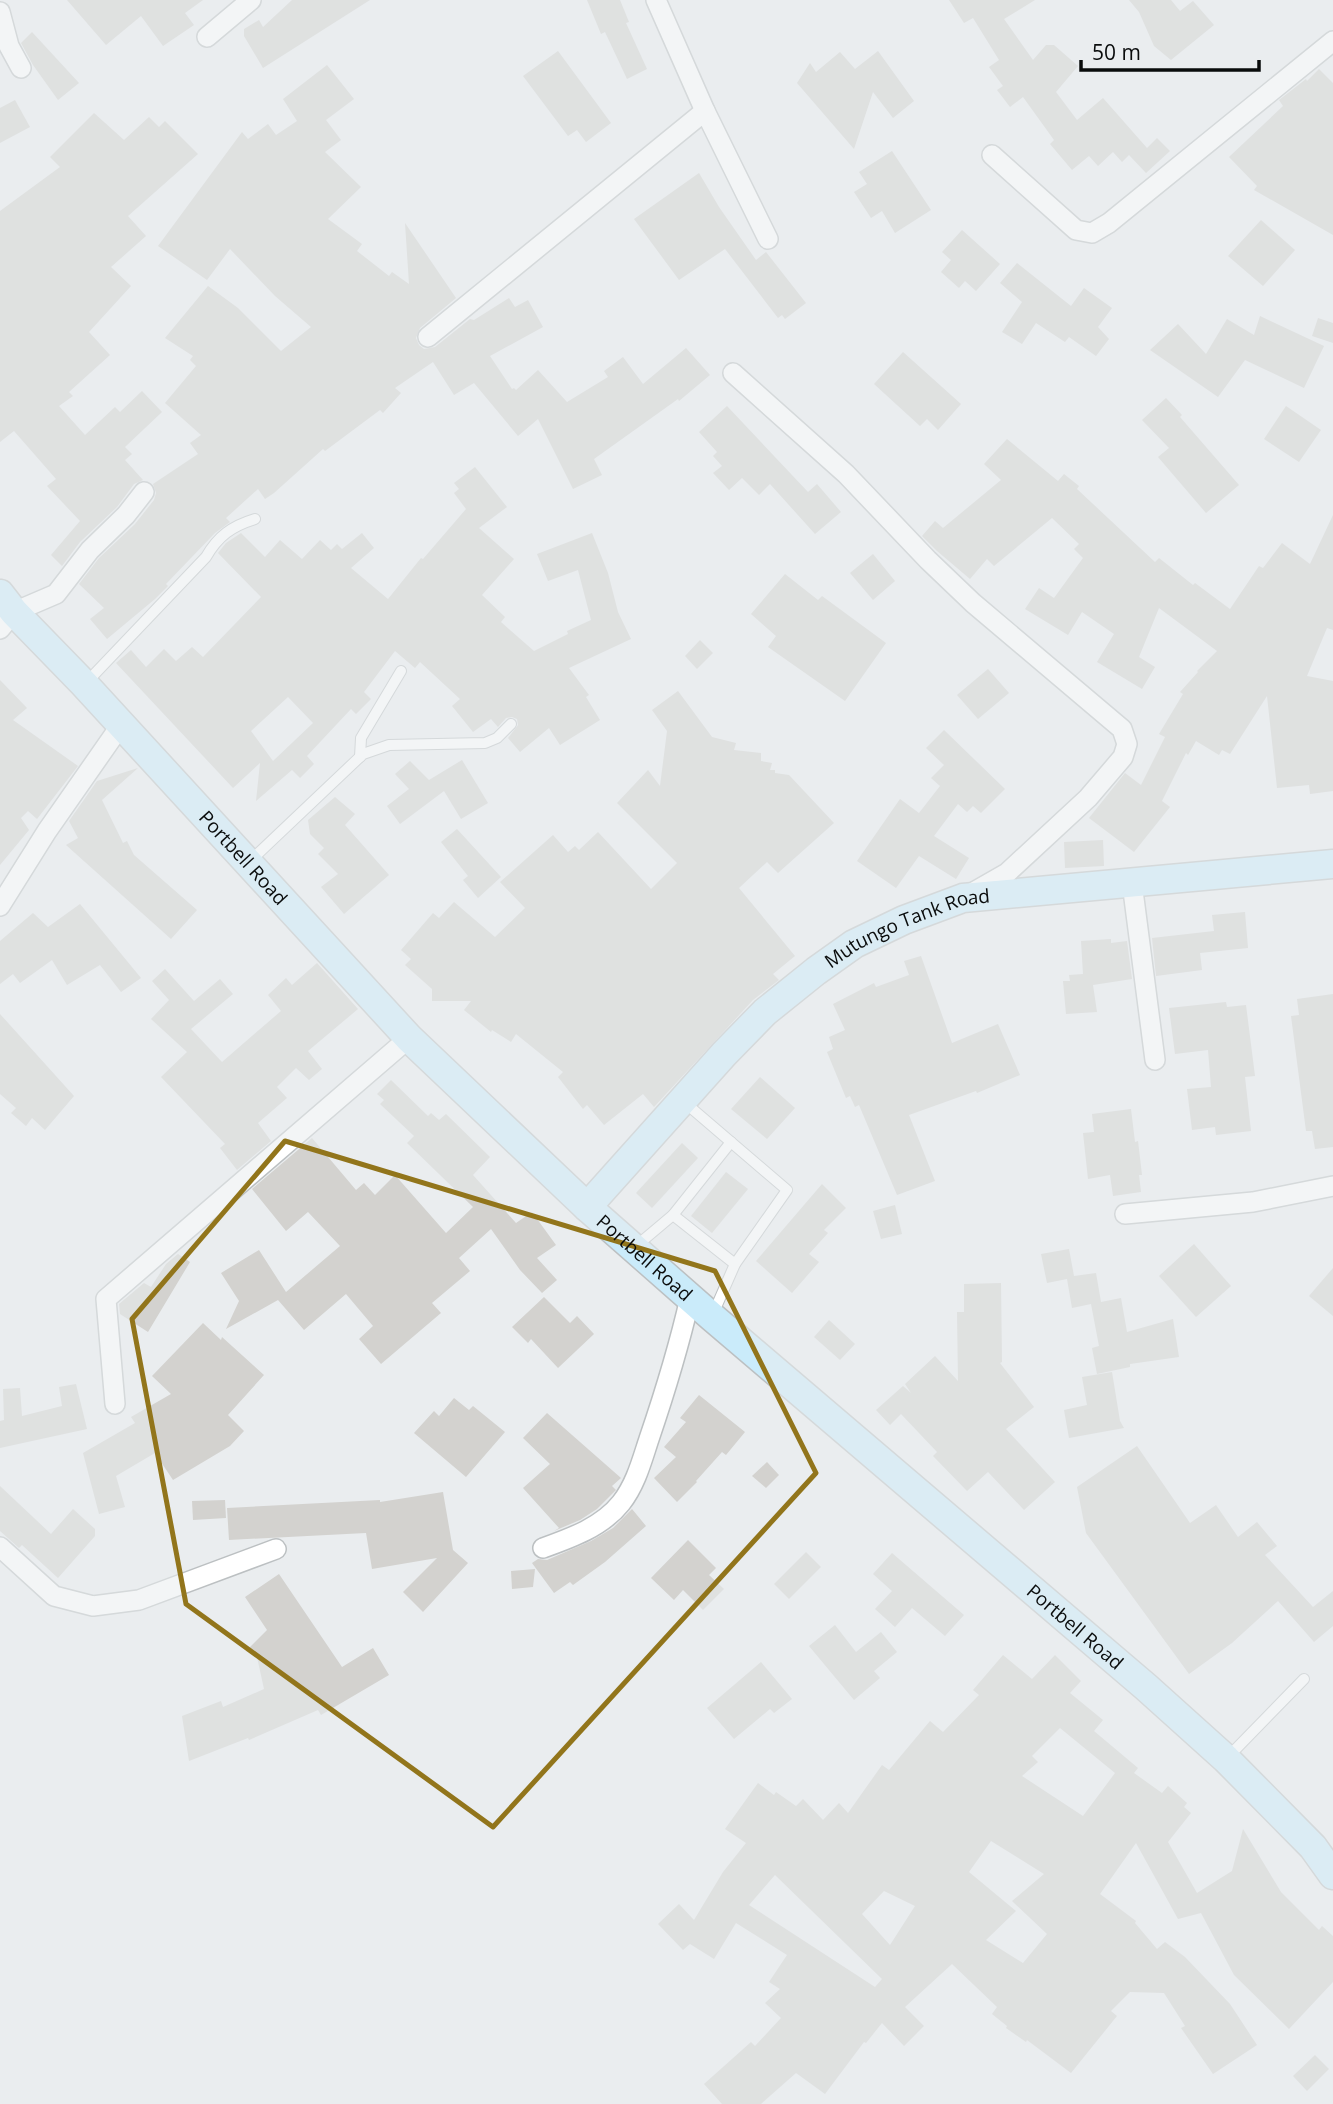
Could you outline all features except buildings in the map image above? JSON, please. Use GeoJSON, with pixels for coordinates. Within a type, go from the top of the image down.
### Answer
{"type":"FeatureCollection","features":[{"type":"Feature","properties":{"kind":"main road","name":"Portbell Road"},"geometry":{"type":"LineString","coordinates":[[5,612],[85,684],[409,1038],[586,1207],[1146,1687],[1226,1759],[1313,1847],[1333,1875]]}},
{"type":"Feature","properties":{"kind":"main road","name":"Mutungo Tank Road"},"geometry":{"type":"LineString","coordinates":[[586,1207],[765,1012],[853,944],[936,907],[963,898],[1333,864]]}},
{"type":"Feature","properties":{"kind":"street"},"geometry":{"type":"LineString","coordinates":[[207,37],[251,0]]}},
{"type":"Feature","properties":{"kind":"street"},"geometry":{"type":"LineString","coordinates":[[656,0],[705,111],[768,239]]}},
{"type":"Feature","properties":{"kind":"street"},"geometry":{"type":"LineString","coordinates":[[0,12],[9,46],[21,68]]}},
{"type":"Feature","properties":{"kind":"street"},"geometry":{"type":"LineString","coordinates":[[992,155],[1076,230],[1092,233],[1109,223],[1333,41]]}},
{"type":"Feature","properties":{"kind":"street"},"geometry":{"type":"LineString","coordinates":[[428,337],[705,111]]}},
{"type":"Feature","properties":{"kind":"street"},"geometry":{"type":"LineString","coordinates":[[733,373],[846,474],[928,561],[973,603],[1122,729],[1127,744],[1123,757],[1088,798],[1007,873],[963,898]]}},
{"type":"Feature","properties":{"kind":"street"},"geometry":{"type":"LineString","coordinates":[[5,612],[56,593],[90,550],[126,515],[144,492]]}},
{"type":"Feature","properties":{"kind":"street"},"geometry":{"type":"LineString","coordinates":[[0,906],[47,831],[121,725]]}},
{"type":"Feature","properties":{"kind":"street"},"geometry":{"type":"LineString","coordinates":[[1132,883],[1155,1060]]}},
{"type":"Feature","properties":{"kind":"street"},"geometry":{"type":"LineString","coordinates":[[114,1404],[106,1299],[409,1038]]}},
{"type":"Feature","properties":{"kind":"street"},"geometry":{"type":"LineString","coordinates":[[1125,1214],[1253,1202],[1333,1186]]}},
{"type":"Feature","properties":{"kind":"street"},"geometry":{"type":"LineString","coordinates":[[543,1548],[580,1535],[605,1518],[620,1504],[632,1486],[673,1370],[690,1298]]}},
{"type":"Feature","properties":{"kind":"street"},"geometry":{"type":"LineString","coordinates":[[0,1547],[54,1596],[93,1606],[139,1600],[276,1549]]}},
{"type":"Feature","properties":{"kind":"lane"},"geometry":{"type":"LineString","coordinates":[[85,684],[206,557],[215,542],[234,526],[255,519]]}},
{"type":"Feature","properties":{"kind":"lane"},"geometry":{"type":"LineString","coordinates":[[360,757],[361,738],[401,671]]}},
{"type":"Feature","properties":{"kind":"lane"},"geometry":{"type":"LineString","coordinates":[[249,862],[360,757],[389,745],[485,743],[497,738],[511,724]]}},
{"type":"Feature","properties":{"kind":"lane"},"geometry":{"type":"LineString","coordinates":[[683,1101],[788,1190],[735,1264],[712,1317]]}},
{"type":"Feature","properties":{"kind":"lane"},"geometry":{"type":"LineString","coordinates":[[633,1248],[673,1215],[731,1142]]}},
{"type":"Feature","properties":{"kind":"lane"},"geometry":{"type":"LineString","coordinates":[[673,1215],[735,1264]]}},
{"type":"Feature","properties":{"kind":"lane"},"geometry":{"type":"LineString","coordinates":[[1226,1759],[1304,1678]]}},
{"type":"Feature","properties":{"kind":"highlighted area"},"geometry":{"type":"Polygon","coordinates":[[[285,1141],[715,1271],[816,1473],[493,1827],[186,1604],[132,1319],[285,1141]]]}}]}
